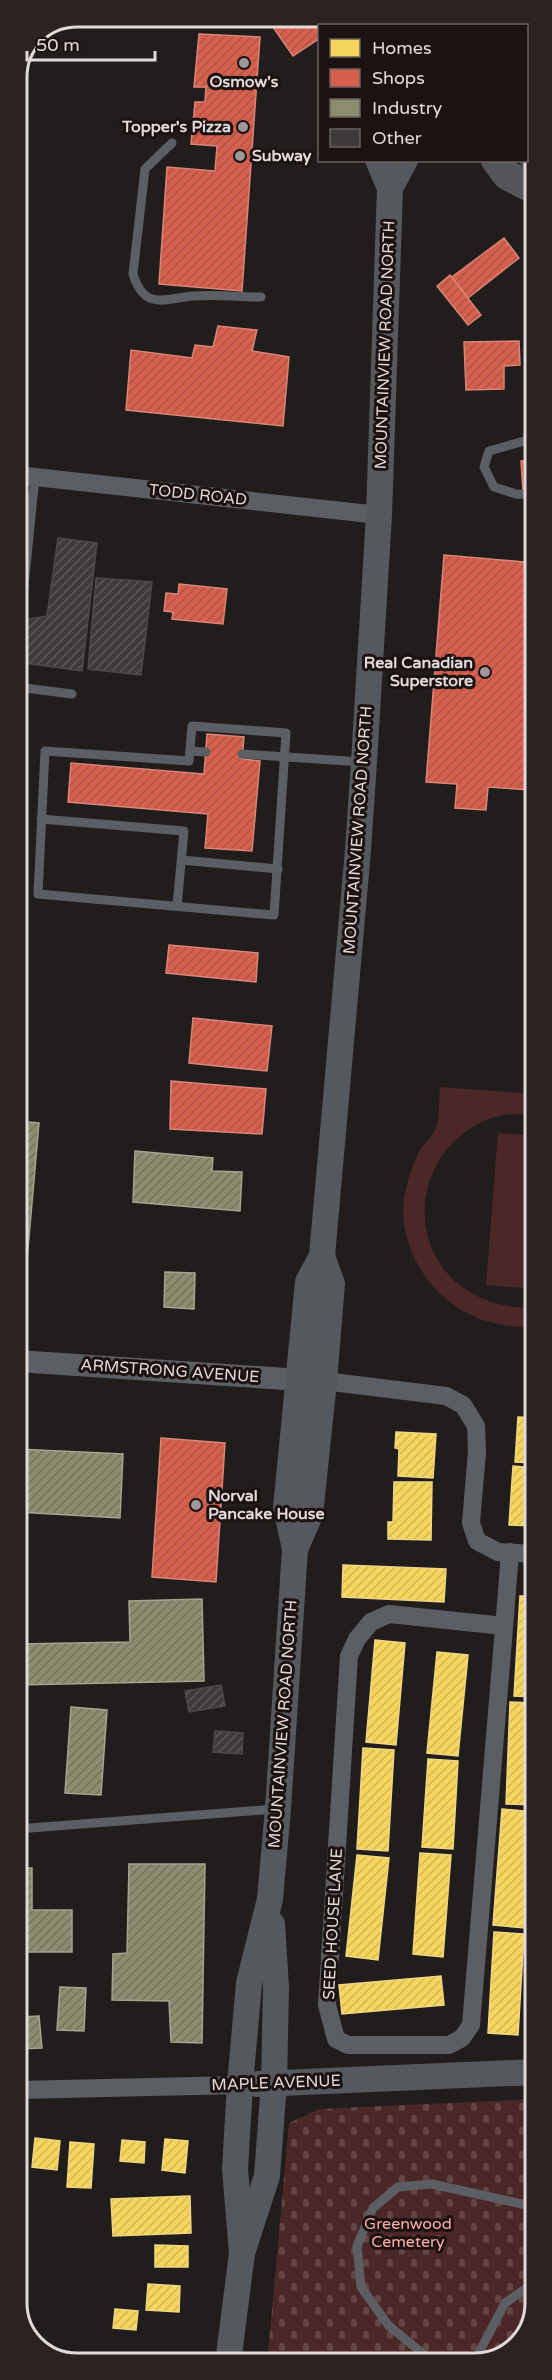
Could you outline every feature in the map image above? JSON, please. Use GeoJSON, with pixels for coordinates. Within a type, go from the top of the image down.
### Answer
{"type":"FeatureCollection","features":[{"type":"Feature","properties":{"kind":"main road","name":"MOUNTAINVIEW ROAD NORTH"},"geometry":{"type":"LineString","coordinates":[[242,2253],[235,2169],[249,1983],[270,1899],[278,1809],[295,1549],[286,1508],[308,1282],[322,1256],[364,762],[380,515],[390,188],[379,162]]}},
{"type":"Feature","properties":{"kind":"main road","name":"MOUNTAINVIEW ROAD NORTH"},"geometry":{"type":"LineString","coordinates":[[390,188],[404,162]]}},
{"type":"Feature","properties":{"kind":"main road"},"geometry":{"type":"LineString","coordinates":[[497,162],[507,175],[525,184]]}},
{"type":"Feature","properties":{"kind":"main road","name":"MOUNTAINVIEW ROAD NORTH"},"geometry":{"type":"LineString","coordinates":[[295,1549],[310,1515],[324,1381],[332,1284],[322,1256]]}},
{"type":"Feature","properties":{"kind":"main road","name":"MOUNTAINVIEW ROAD NORTH"},"geometry":{"type":"LineString","coordinates":[[229,2353],[242,2253],[267,2176],[274,2083],[276,1987],[270,1899]]}},
{"type":"Feature","properties":{"kind":"main road","name":"MAPLE AVENUE"},"geometry":{"type":"LineString","coordinates":[[240,2085],[525,2072]]}},
{"type":"Feature","properties":{"kind":"street","name":"TODD ROAD"},"geometry":{"type":"LineString","coordinates":[[27,476],[380,515]]}},
{"type":"Feature","properties":{"kind":"street","name":"ARMSTRONG AVENUE"},"geometry":{"type":"LineString","coordinates":[[27,1362],[324,1381]]}},
{"type":"Feature","properties":{"kind":"street"},"geometry":{"type":"LineString","coordinates":[[324,1381],[446,1396],[462,1405],[476,1426],[477,1452],[471,1523],[477,1541],[498,1552],[525,1553]]}},
{"type":"Feature","properties":{"kind":"street","name":"SEED HOUSE LANE"},"geometry":{"type":"LineString","coordinates":[[504,1626],[389,1614],[371,1622],[357,1639],[349,1656],[327,2005],[336,2039],[348,2045],[449,2045],[462,2038],[471,2025],[504,1626],[510,1552]]}},
{"type":"Feature","properties":{"kind":"street","name":"MAPLE AVENUE"},"geometry":{"type":"LineString","coordinates":[[27,2090],[240,2085]]}},
{"type":"Feature","properties":{"kind":"lane"},"geometry":{"type":"LineString","coordinates":[[171,143],[145,169],[133,274],[138,289],[146,297],[163,302],[194,296],[261,297]]}},
{"type":"Feature","properties":{"kind":"lane"},"geometry":{"type":"LineString","coordinates":[[525,441],[489,452],[484,467],[494,487],[525,494]]}},
{"type":"Feature","properties":{"kind":"lane"},"geometry":{"type":"LineString","coordinates":[[27,688],[72,694]]}},
{"type":"Feature","properties":{"kind":"lane"},"geometry":{"type":"LineString","coordinates":[[192,726],[286,733],[284,756],[274,915],[38,894],[45,751],[189,761],[192,726]]}},
{"type":"Feature","properties":{"kind":"lane"},"geometry":{"type":"LineString","coordinates":[[190,751],[206,752]]}},
{"type":"Feature","properties":{"kind":"lane"},"geometry":{"type":"LineString","coordinates":[[242,754],[364,762]]}},
{"type":"Feature","properties":{"kind":"lane"},"geometry":{"type":"LineString","coordinates":[[41,819],[184,831],[177,906]]}},
{"type":"Feature","properties":{"kind":"lane"},"geometry":{"type":"LineString","coordinates":[[182,860],[278,869]]}},
{"type":"Feature","properties":{"kind":"lane"},"geometry":{"type":"LineString","coordinates":[[27,1828],[278,1809]]}},
{"type":"Feature","properties":{"kind":"lane"},"geometry":{"type":"LineString","coordinates":[[422,2353],[388,2325],[361,2287],[357,2246],[373,2208],[398,2187],[432,2184],[525,2205]]}},
{"type":"Feature","properties":{"kind":"lane"},"geometry":{"type":"LineString","coordinates":[[479,2353],[505,2303],[525,2289]]}},
{"type":"Feature","properties":{"kind":"green space"},"geometry":{"type":"Polygon","coordinates":[[[440,1087],[525,1093],[525,1115],[512,1114],[489,1119],[463,1134],[443,1154],[431,1178],[425,1204],[426,1231],[435,1256],[452,1278],[477,1296],[491,1302],[525,1308],[525,1327],[488,1322],[457,1307],[429,1281],[418,1266],[410,1249],[403,1212],[405,1193],[417,1155],[433,1134],[439,1113],[440,1087]]]}},
{"type":"Feature","properties":{"kind":"green space"},"geometry":{"type":"Polygon","coordinates":[[[498,1133],[525,1135],[525,1288],[486,1285],[498,1133]]]}},
{"type":"Feature","properties":{"kind":"green space","name":"Greenwood Cemetery"},"geometry":{"type":"Polygon","coordinates":[[[525,2099],[525,2310],[520,2325],[508,2341],[491,2350],[475,2353],[268,2353],[289,2123],[319,2109],[525,2099]]]}},
{"type":"Feature","properties":{"kind":"building: Homes"},"geometry":{"type":"Polygon","coordinates":[[[518,1417],[525,1417],[525,1462],[515,1462],[518,1417]]]}},
{"type":"Feature","properties":{"kind":"building: Homes"},"geometry":{"type":"Polygon","coordinates":[[[396,1432],[436,1434],[433,1478],[398,1476],[399,1449],[395,1448],[396,1432]]]}},
{"type":"Feature","properties":{"kind":"building: Homes"},"geometry":{"type":"Polygon","coordinates":[[[513,1466],[525,1467],[525,1526],[509,1525],[513,1466]]]}},
{"type":"Feature","properties":{"kind":"building: Homes"},"geometry":{"type":"Polygon","coordinates":[[[394,1482],[432,1482],[431,1540],[388,1539],[388,1522],[393,1522],[394,1482]]]}},
{"type":"Feature","properties":{"kind":"building: Homes"},"geometry":{"type":"Polygon","coordinates":[[[343,1565],[446,1569],[444,1602],[342,1597],[343,1565]]]}},
{"type":"Feature","properties":{"kind":"building: Homes"},"geometry":{"type":"Polygon","coordinates":[[[520,1596],[525,1596],[525,1697],[514,1696],[520,1596]]]}},
{"type":"Feature","properties":{"kind":"building: Homes"},"geometry":{"type":"Polygon","coordinates":[[[375,1640],[405,1643],[396,1745],[366,1742],[375,1640]]]}},
{"type":"Feature","properties":{"kind":"building: Homes"},"geometry":{"type":"Polygon","coordinates":[[[437,1652],[468,1655],[458,1756],[427,1753],[437,1652]]]}},
{"type":"Feature","properties":{"kind":"building: Homes"},"geometry":{"type":"Polygon","coordinates":[[[510,1702],[525,1703],[525,1805],[506,1804],[510,1702]]]}},
{"type":"Feature","properties":{"kind":"building: Homes"},"geometry":{"type":"Polygon","coordinates":[[[363,1748],[394,1750],[388,1851],[357,1849],[363,1748]]]}},
{"type":"Feature","properties":{"kind":"building: Homes"},"geometry":{"type":"Polygon","coordinates":[[[428,1759],[458,1761],[453,1849],[422,1847],[428,1759]]]}},
{"type":"Feature","properties":{"kind":"building: Homes"},"geometry":{"type":"Polygon","coordinates":[[[502,1809],[525,1811],[525,1928],[493,1925],[502,1809]]]}},
{"type":"Feature","properties":{"kind":"building: Homes"},"geometry":{"type":"Polygon","coordinates":[[[420,1853],[451,1855],[443,1957],[413,1954],[420,1853]]]}},
{"type":"Feature","properties":{"kind":"building: Homes"},"geometry":{"type":"Polygon","coordinates":[[[357,1855],[389,1858],[378,1960],[346,1956],[357,1855]]]}},
{"type":"Feature","properties":{"kind":"building: Homes"},"geometry":{"type":"Polygon","coordinates":[[[494,1932],[524,1934],[518,2035],[488,2033],[494,1932]]]}},
{"type":"Feature","properties":{"kind":"building: Homes"},"geometry":{"type":"Polygon","coordinates":[[[441,1976],[444,2005],[342,2014],[339,1985],[441,1976]]]}},
{"type":"Feature","properties":{"kind":"building: Homes"},"geometry":{"type":"Polygon","coordinates":[[[35,2138],[60,2141],[57,2170],[32,2167],[35,2138]]]}},
{"type":"Feature","properties":{"kind":"building: Homes"},"geometry":{"type":"Polygon","coordinates":[[[165,2139],[188,2141],[185,2173],[162,2170],[165,2139]]]}},
{"type":"Feature","properties":{"kind":"building: Homes"},"geometry":{"type":"Polygon","coordinates":[[[122,2140],[145,2142],[144,2163],[120,2161],[122,2140]]]}},
{"type":"Feature","properties":{"kind":"building: Homes"},"geometry":{"type":"Polygon","coordinates":[[[70,2142],[94,2144],[91,2188],[67,2187],[70,2142]]]}},
{"type":"Feature","properties":{"kind":"building: Homes"},"geometry":{"type":"Polygon","coordinates":[[[190,2196],[191,2233],[113,2236],[111,2199],[190,2196]]]}},
{"type":"Feature","properties":{"kind":"building: Homes"},"geometry":{"type":"Polygon","coordinates":[[[155,2245],[188,2246],[188,2267],[155,2267],[155,2245]]]}},
{"type":"Feature","properties":{"kind":"building: Homes"},"geometry":{"type":"Polygon","coordinates":[[[148,2284],[180,2286],[179,2312],[146,2310],[148,2284]]]}},
{"type":"Feature","properties":{"kind":"building: Homes"},"geometry":{"type":"Polygon","coordinates":[[[115,2309],[138,2311],[136,2330],[113,2328],[115,2309]]]}},
{"type":"Feature","properties":{"kind":"building: Shops"},"geometry":{"type":"Polygon","coordinates":[[[273,27],[318,27],[318,39],[293,56],[273,27]]]}},
{"type":"Feature","properties":{"kind":"building: Shops"},"geometry":{"type":"Polygon","coordinates":[[[199,34],[260,37],[242,291],[159,284],[167,167],[215,171],[217,146],[191,144],[195,102],[205,102],[206,87],[194,87],[199,34]]]}},
{"type":"Feature","properties":{"kind":"building: Shops"},"geometry":{"type":"Polygon","coordinates":[[[504,238],[519,258],[468,298],[452,277],[504,238]]]}},
{"type":"Feature","properties":{"kind":"building: Shops"},"geometry":{"type":"Polygon","coordinates":[[[450,275],[481,315],[468,325],[437,286],[450,275]]]}},
{"type":"Feature","properties":{"kind":"building: Shops"},"geometry":{"type":"Polygon","coordinates":[[[218,326],[257,330],[252,351],[289,357],[283,426],[126,410],[131,350],[192,358],[195,345],[213,347],[218,326]]]}},
{"type":"Feature","properties":{"kind":"building: Shops"},"geometry":{"type":"Polygon","coordinates":[[[519,341],[520,365],[504,366],[504,389],[466,390],[464,342],[519,341]]]}},
{"type":"Feature","properties":{"kind":"building: Shops"},"geometry":{"type":"Polygon","coordinates":[[[521,461],[525,461],[525,491],[523,491],[521,461]]]}},
{"type":"Feature","properties":{"kind":"building: Shops","name":"Real Canadian Superstore"},"geometry":{"type":"Polygon","coordinates":[[[444,555],[525,562],[525,790],[488,787],[486,810],[455,808],[457,784],[426,782],[444,555]]]}},
{"type":"Feature","properties":{"kind":"building: Shops"},"geometry":{"type":"Polygon","coordinates":[[[179,584],[227,589],[223,624],[172,619],[173,612],[164,611],[166,593],[178,594],[179,584]]]}},
{"type":"Feature","properties":{"kind":"building: Shops"},"geometry":{"type":"Polygon","coordinates":[[[207,734],[244,737],[242,759],[260,761],[252,851],[205,848],[208,814],[68,802],[71,763],[204,774],[207,734]]]}},
{"type":"Feature","properties":{"kind":"building: Shops"},"geometry":{"type":"Polygon","coordinates":[[[169,945],[258,953],[256,982],[166,973],[169,945]]]}},
{"type":"Feature","properties":{"kind":"building: Shops"},"geometry":{"type":"Polygon","coordinates":[[[193,1018],[272,1026],[267,1071],[189,1063],[193,1018]]]}},
{"type":"Feature","properties":{"kind":"building: Shops"},"geometry":{"type":"Polygon","coordinates":[[[171,1081],[266,1089],[262,1134],[170,1129],[171,1081]]]}},
{"type":"Feature","properties":{"kind":"building: Shops"},"geometry":{"type":"Polygon","coordinates":[[[161,1438],[225,1443],[216,1582],[152,1577],[161,1438]]]}},
{"type":"Feature","properties":{"kind":"building: Industry"},"geometry":{"type":"Polygon","coordinates":[[[27,1122],[39,1123],[27,1260],[27,1122]]]}},
{"type":"Feature","properties":{"kind":"building: Industry"},"geometry":{"type":"Polygon","coordinates":[[[135,1151],[213,1158],[212,1171],[242,1172],[240,1211],[133,1202],[135,1151]]]}},
{"type":"Feature","properties":{"kind":"building: Industry"},"geometry":{"type":"Polygon","coordinates":[[[165,1272],[195,1273],[194,1309],[164,1307],[165,1272]]]}},
{"type":"Feature","properties":{"kind":"building: Industry"},"geometry":{"type":"Polygon","coordinates":[[[27,1449],[123,1454],[120,1518],[27,1513],[27,1449]]]}},
{"type":"Feature","properties":{"kind":"building: Industry"},"geometry":{"type":"Polygon","coordinates":[[[202,1599],[204,1681],[27,1685],[27,1644],[130,1642],[129,1601],[202,1599]]]}},
{"type":"Feature","properties":{"kind":"building: Industry"},"geometry":{"type":"Polygon","coordinates":[[[71,1707],[107,1710],[101,1795],[65,1793],[71,1707]]]}},
{"type":"Feature","properties":{"kind":"building: Industry"},"geometry":{"type":"Polygon","coordinates":[[[129,1864],[205,1864],[202,2043],[171,2042],[169,2001],[112,2000],[113,1954],[127,1953],[129,1864]]]}},
{"type":"Feature","properties":{"kind":"building: Industry"},"geometry":{"type":"Polygon","coordinates":[[[27,1868],[32,1868],[32,1910],[72,1910],[72,1952],[27,1952],[27,1868]]]}},
{"type":"Feature","properties":{"kind":"building: Industry"},"geometry":{"type":"Polygon","coordinates":[[[60,1987],[86,1988],[84,2031],[57,2030],[60,1987]]]}},
{"type":"Feature","properties":{"kind":"building: Industry"},"geometry":{"type":"Polygon","coordinates":[[[39,2016],[42,2048],[27,2049],[27,2017],[39,2016]]]}},
{"type":"Feature","properties":{"kind":"building: Other"},"geometry":{"type":"Polygon","coordinates":[[[58,538],[97,543],[82,671],[27,663],[27,619],[47,616],[58,538]]]}},
{"type":"Feature","properties":{"kind":"building: Other"},"geometry":{"type":"Polygon","coordinates":[[[96,578],[152,582],[141,675],[88,669],[96,578]]]}},
{"type":"Feature","properties":{"kind":"building: Other"},"geometry":{"type":"Polygon","coordinates":[[[221,1685],[225,1706],[189,1712],[185,1691],[221,1685]]]}},
{"type":"Feature","properties":{"kind":"building: Other"},"geometry":{"type":"Polygon","coordinates":[[[215,1731],[243,1733],[242,1754],[213,1752],[215,1731]]]}},
{"type":"Feature","properties":{"kind":"place","name":"Osmow's"},"geometry":{"type":"Point","coordinates":[244,63]}},
{"type":"Feature","properties":{"kind":"place","name":"Topper's Pizza"},"geometry":{"type":"Point","coordinates":[243,127]}},
{"type":"Feature","properties":{"kind":"place","name":"Subway"},"geometry":{"type":"Point","coordinates":[240,156]}},
{"type":"Feature","properties":{"kind":"place","name":"Real Canadian Superstore"},"geometry":{"type":"Point","coordinates":[485,672]}},
{"type":"Feature","properties":{"kind":"place","name":"Norval Pancake House"},"geometry":{"type":"Point","coordinates":[196,1505]}}]}
